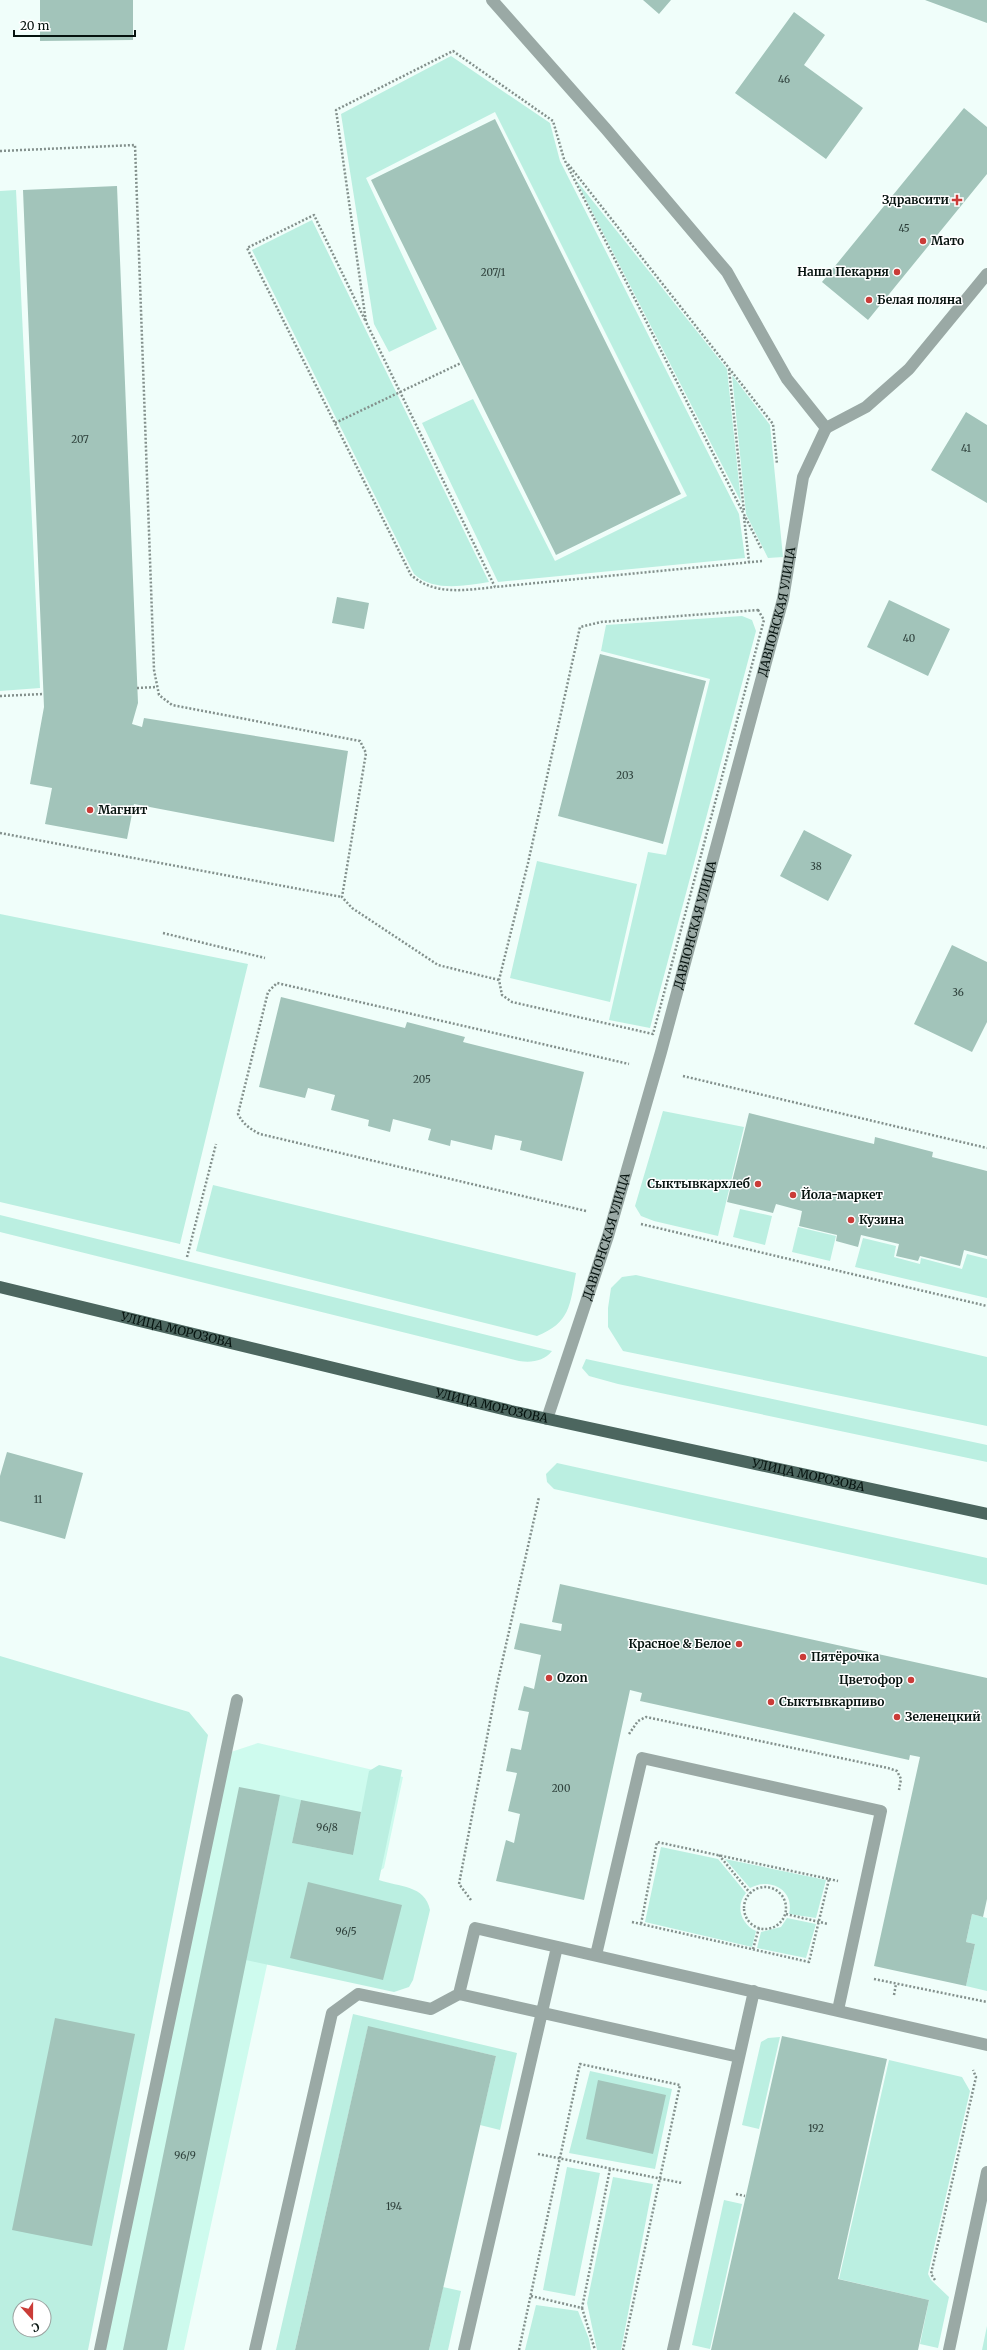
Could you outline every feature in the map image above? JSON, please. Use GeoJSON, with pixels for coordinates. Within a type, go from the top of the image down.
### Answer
{"type":"FeatureCollection","features":[{"type":"Feature","properties":{"kind":"main road","name":"УЛИЦА МОРОЗОВА"},"geometry":{"type":"LineString","coordinates":[[0,1288],[547,1419],[987,1514]]}},
{"type":"Feature","properties":{"kind":"street"},"geometry":{"type":"LineString","coordinates":[[492,0],[606,129],[727,272],[787,379],[826,428],[866,407],[909,369],[987,274]]}},
{"type":"Feature","properties":{"kind":"street","name":"ДАВПОНСКАЯ УЛИЦА"},"geometry":{"type":"LineString","coordinates":[[547,1419],[614,1217],[656,1070],[783,599],[804,477],[826,428]]}},
{"type":"Feature","properties":{"kind":"street"},"geometry":{"type":"LineString","coordinates":[[100,2350],[236,1700]]}},
{"type":"Feature","properties":{"kind":"street"},"geometry":{"type":"LineString","coordinates":[[596,1955],[642,1758],[881,1811],[838,2010]]}},
{"type":"Feature","properties":{"kind":"street"},"geometry":{"type":"LineString","coordinates":[[459,1994],[475,1928],[987,2044]]}},
{"type":"Feature","properties":{"kind":"street"},"geometry":{"type":"LineString","coordinates":[[464,2350],[557,1947]]}},
{"type":"Feature","properties":{"kind":"street"},"geometry":{"type":"LineString","coordinates":[[673,2350],[754,1991]]}},
{"type":"Feature","properties":{"kind":"street"},"geometry":{"type":"LineString","coordinates":[[255,2350],[332,2014],[358,1994],[431,2009],[459,1994],[739,2057]]}},
{"type":"Feature","properties":{"kind":"street"},"geometry":{"type":"LineString","coordinates":[[949,2350],[987,2172]]}},
{"type":"Feature","properties":{"kind":"path"},"geometry":{"type":"LineString","coordinates":[[366,322],[336,110],[453,51],[553,121],[564,159],[767,560]]}},
{"type":"Feature","properties":{"kind":"path"},"geometry":{"type":"LineString","coordinates":[[0,151],[135,145],[154,670],[159,695],[172,705],[360,741],[366,754],[342,897]]}},
{"type":"Feature","properties":{"kind":"path"},"geometry":{"type":"LineString","coordinates":[[564,159],[773,424],[778,471]]}},
{"type":"Feature","properties":{"kind":"path"},"geometry":{"type":"LineString","coordinates":[[495,586],[314,215],[247,248],[412,575],[421,584],[459,591],[495,586],[790,558]]}},
{"type":"Feature","properties":{"kind":"path"},"geometry":{"type":"LineString","coordinates":[[335,423],[461,363]]}},
{"type":"Feature","properties":{"kind":"path"},"geometry":{"type":"LineString","coordinates":[[729,368],[749,562]]}},
{"type":"Feature","properties":{"kind":"path"},"geometry":{"type":"LineString","coordinates":[[758,610],[764,620],[653,1034],[512,1002],[502,995],[499,980],[528,863],[580,627],[601,622],[758,610]]}},
{"type":"Feature","properties":{"kind":"path"},"geometry":{"type":"LineString","coordinates":[[137,688],[157,687]]}},
{"type":"Feature","properties":{"kind":"path"},"geometry":{"type":"LineString","coordinates":[[0,696],[44,694]]}},
{"type":"Feature","properties":{"kind":"path"},"geometry":{"type":"LineString","coordinates":[[0,833],[342,897],[352,908],[438,965],[499,980]]}},
{"type":"Feature","properties":{"kind":"path"},"geometry":{"type":"LineString","coordinates":[[163,933],[265,958]]}},
{"type":"Feature","properties":{"kind":"path"},"geometry":{"type":"LineString","coordinates":[[987,1148],[277,983],[268,992],[238,1114],[241,1121],[251,1130],[260,1134],[987,1306]]}},
{"type":"Feature","properties":{"kind":"path"},"geometry":{"type":"LineString","coordinates":[[187,1257],[216,1144]]}},
{"type":"Feature","properties":{"kind":"path"},"geometry":{"type":"LineString","coordinates":[[473,1904],[459,1884],[497,1685],[539,1497]]}},
{"type":"Feature","properties":{"kind":"path"},"geometry":{"type":"LineString","coordinates":[[628,1738],[630,1730],[638,1721],[646,1717],[654,1718],[888,1768],[897,1772],[901,1778],[898,1794]]}},
{"type":"Feature","properties":{"kind":"path"},"geometry":{"type":"LineString","coordinates":[[657,1842],[829,1879],[818,1922],[808,1962],[641,1924],[657,1842]]}},
{"type":"Feature","properties":{"kind":"path"},"geometry":{"type":"LineString","coordinates":[[719,1855],[750,1893]]}},
{"type":"Feature","properties":{"kind":"path"},"geometry":{"type":"LineString","coordinates":[[762,1887],[775,1889],[785,1899],[786,1914],[777,1926],[763,1930],[750,1924],[744,1912],[746,1898],[750,1893],[762,1887]]}},
{"type":"Feature","properties":{"kind":"path"},"geometry":{"type":"LineString","coordinates":[[786,1914],[818,1922]]}},
{"type":"Feature","properties":{"kind":"path"},"geometry":{"type":"LineString","coordinates":[[753,1949],[759,1928]]}},
{"type":"Feature","properties":{"kind":"path"},"geometry":{"type":"LineString","coordinates":[[871,1978],[987,2002]]}},
{"type":"Feature","properties":{"kind":"path"},"geometry":{"type":"LineString","coordinates":[[519,2350],[580,2064],[680,2085],[623,2350]]}},
{"type":"Feature","properties":{"kind":"path"},"geometry":{"type":"LineString","coordinates":[[938,2281],[933,2279],[931,2274],[976,2077],[969,2064]]}},
{"type":"Feature","properties":{"kind":"path"},"geometry":{"type":"LineString","coordinates":[[560,2159],[660,2178]]}},
{"type":"Feature","properties":{"kind":"path"},"geometry":{"type":"LineString","coordinates":[[595,2350],[582,2308],[610,2169]]}},
{"type":"Feature","properties":{"kind":"path"},"geometry":{"type":"LineString","coordinates":[[531,2296],[582,2308]]}},
{"type":"Feature","properties":{"kind":"shaded area"},"geometry":{"type":"Polygon","coordinates":[[[451,56],[550,123],[560,161],[739,514],[745,558],[498,582],[422,423],[473,399],[555,561],[687,496],[495,112],[366,178],[437,329],[389,352],[374,324],[341,114],[451,56]]]}},
{"type":"Feature","properties":{"kind":"shaded area"},"geometry":{"type":"Polygon","coordinates":[[[576,180],[727,369],[741,502],[576,180]]]}},
{"type":"Feature","properties":{"kind":"shaded area"},"geometry":{"type":"Polygon","coordinates":[[[16,190],[40,688],[0,691],[0,191],[16,190]]]}},
{"type":"Feature","properties":{"kind":"shaded area"},"geometry":{"type":"Polygon","coordinates":[[[312,220],[489,582],[460,586],[440,585],[422,580],[414,574],[252,250],[312,220]]]}},
{"type":"Feature","properties":{"kind":"shaded area"},"geometry":{"type":"Polygon","coordinates":[[[732,375],[770,425],[783,557],[768,558],[746,514],[732,375]]]}},
{"type":"Feature","properties":{"kind":"shaded area"},"geometry":{"type":"Polygon","coordinates":[[[742,616],[752,620],[756,631],[650,1028],[609,1020],[648,852],[666,855],[710,679],[601,651],[606,625],[742,616]]]}},
{"type":"Feature","properties":{"kind":"shaded area"},"geometry":{"type":"Polygon","coordinates":[[[537,861],[637,884],[610,1002],[510,978],[537,861]]]}},
{"type":"Feature","properties":{"kind":"shaded area"},"geometry":{"type":"Polygon","coordinates":[[[0,914],[248,964],[180,1244],[0,1202],[0,914]]]}},
{"type":"Feature","properties":{"kind":"shaded area"},"geometry":{"type":"Polygon","coordinates":[[[663,1111],[744,1127],[718,1236],[654,1221],[641,1216],[635,1206],[663,1111]]]}},
{"type":"Feature","properties":{"kind":"shaded area"},"geometry":{"type":"Polygon","coordinates":[[[213,1185],[576,1273],[570,1304],[567,1312],[556,1325],[537,1336],[196,1251],[213,1185]]]}},
{"type":"Feature","properties":{"kind":"shaded area"},"geometry":{"type":"Polygon","coordinates":[[[740,1209],[772,1216],[765,1245],[733,1237],[740,1209]]]}},
{"type":"Feature","properties":{"kind":"shaded area"},"geometry":{"type":"Polygon","coordinates":[[[0,1215],[552,1351],[541,1359],[529,1362],[519,1361],[0,1232],[0,1215]]]}},
{"type":"Feature","properties":{"kind":"shaded area"},"geometry":{"type":"Polygon","coordinates":[[[798,1227],[836,1236],[830,1261],[792,1252],[798,1227]]]}},
{"type":"Feature","properties":{"kind":"shaded area"},"geometry":{"type":"Polygon","coordinates":[[[863,1238],[896,1246],[894,1257],[920,1264],[921,1258],[962,1269],[967,1254],[987,1259],[987,1298],[855,1267],[863,1238]]]}},
{"type":"Feature","properties":{"kind":"shaded area"},"geometry":{"type":"Polygon","coordinates":[[[636,1275],[987,1357],[987,1426],[623,1351],[608,1327],[608,1308],[611,1288],[622,1277],[636,1275]]]}},
{"type":"Feature","properties":{"kind":"shaded area"},"geometry":{"type":"Polygon","coordinates":[[[586,1359],[987,1445],[987,1462],[618,1384],[589,1376],[582,1368],[586,1359]]]}},
{"type":"Feature","properties":{"kind":"shaded area"},"geometry":{"type":"Polygon","coordinates":[[[557,1463],[987,1558],[987,1585],[554,1489],[547,1482],[546,1474],[557,1463]]]}},
{"type":"Feature","properties":{"kind":"shaded area"},"geometry":{"type":"Polygon","coordinates":[[[0,1656],[189,1712],[208,1735],[88,2350],[0,2350],[0,1656]]]}},
{"type":"Feature","properties":{"kind":"shaded area"},"geometry":{"type":"Polygon","coordinates":[[[258,1743],[403,1777],[384,1868],[374,1875],[284,1886],[184,2350],[104,2350],[228,1753],[258,1743]]]}},
{"type":"Feature","properties":{"kind":"shaded area"},"geometry":{"type":"Polygon","coordinates":[[[379,1765],[402,1770],[379,1880],[417,1891],[423,1896],[430,1910],[413,1980],[409,1987],[394,1992],[246,1960],[280,1795],[301,1800],[292,1843],[353,1855],[369,1771],[379,1765]]]}},
{"type":"Feature","properties":{"kind":"shaded area"},"geometry":{"type":"Polygon","coordinates":[[[661,1847],[718,1859],[746,1893],[740,1909],[743,1919],[756,1931],[752,1947],[645,1922],[661,1847]]]}},
{"type":"Feature","properties":{"kind":"shaded area"},"geometry":{"type":"Polygon","coordinates":[[[725,1859],[826,1880],[816,1918],[789,1914],[790,1905],[784,1892],[772,1885],[765,1884],[750,1888],[725,1859]]]}},
{"type":"Feature","properties":{"kind":"shaded area"},"geometry":{"type":"Polygon","coordinates":[[[972,1914],[987,1918],[987,1991],[966,1986],[975,1944],[966,1942],[972,1914]]]}},
{"type":"Feature","properties":{"kind":"shaded area"},"geometry":{"type":"Polygon","coordinates":[[[787,1918],[816,1924],[806,1958],[757,1948],[761,1932],[781,1927],[787,1918]]]}},
{"type":"Feature","properties":{"kind":"shaded area"},"geometry":{"type":"Polygon","coordinates":[[[353,2014],[517,2053],[500,2130],[480,2125],[496,2056],[368,2027],[295,2350],[276,2350],[353,2014]]]}},
{"type":"Feature","properties":{"kind":"shaded area"},"geometry":{"type":"Polygon","coordinates":[[[780,2037],[759,2129],[742,2125],[761,2042],[768,2038],[780,2037]]]}},
{"type":"Feature","properties":{"kind":"shaded area"},"geometry":{"type":"Polygon","coordinates":[[[889,2060],[962,2077],[970,2091],[928,2274],[931,2280],[949,2297],[938,2348],[920,2344],[929,2300],[839,2279],[889,2060]]]}},
{"type":"Feature","properties":{"kind":"shaded area"},"geometry":{"type":"Polygon","coordinates":[[[590,2071],[672,2089],[655,2169],[569,2153],[590,2071]]]}},
{"type":"Feature","properties":{"kind":"shaded area"},"geometry":{"type":"Polygon","coordinates":[[[567,2167],[600,2173],[575,2296],[543,2290],[567,2167]]]}},
{"type":"Feature","properties":{"kind":"shaded area"},"geometry":{"type":"Polygon","coordinates":[[[613,2177],[653,2184],[621,2350],[597,2350],[587,2303],[613,2177]]]}},
{"type":"Feature","properties":{"kind":"shaded area"},"geometry":{"type":"Polygon","coordinates":[[[724,2200],[742,2204],[710,2349],[692,2345],[724,2200]]]}},
{"type":"Feature","properties":{"kind":"shaded area"},"geometry":{"type":"Polygon","coordinates":[[[443,2287],[461,2291],[448,2350],[429,2350],[443,2287]]]}},
{"type":"Feature","properties":{"kind":"shaded area"},"geometry":{"type":"Polygon","coordinates":[[[536,2305],[578,2311],[589,2339],[591,2350],[525,2350],[536,2305]]]}},
{"type":"Feature","properties":{"kind":"shaded area"},"geometry":{"type":"Polygon","coordinates":[[[987,2326],[987,2350],[982,2350],[987,2326]]]}},
{"type":"Feature","properties":{"kind":"building"},"geometry":{"type":"Polygon","coordinates":[[[40,0],[133,0],[133,40],[40,41],[40,0]]]}},
{"type":"Feature","properties":{"kind":"building"},"geometry":{"type":"Polygon","coordinates":[[[643,0],[671,0],[659,14],[643,0]]]}},
{"type":"Feature","properties":{"kind":"building"},"geometry":{"type":"Polygon","coordinates":[[[925,0],[987,0],[987,23],[925,0]]]}},
{"type":"Feature","properties":{"kind":"building"},"geometry":{"type":"Polygon","coordinates":[[[794,12],[825,35],[804,65],[863,108],[826,159],[735,93],[794,12]]]}},
{"type":"Feature","properties":{"kind":"building"},"geometry":{"type":"Polygon","coordinates":[[[964,108],[987,127],[987,174],[868,320],[822,282],[964,108]]]}},
{"type":"Feature","properties":{"kind":"building"},"geometry":{"type":"Polygon","coordinates":[[[495,119],[681,494],[556,555],[371,180],[495,119]]]}},
{"type":"Feature","properties":{"kind":"building"},"geometry":{"type":"Polygon","coordinates":[[[117,186],[138,703],[132,724],[142,727],[144,718],[348,751],[334,842],[134,804],[127,839],[45,824],[52,788],[30,784],[44,707],[23,190],[117,186]]]}},
{"type":"Feature","properties":{"kind":"building"},"geometry":{"type":"Polygon","coordinates":[[[966,412],[987,425],[987,503],[931,470],[966,412]]]}},
{"type":"Feature","properties":{"kind":"building"},"geometry":{"type":"Polygon","coordinates":[[[337,597],[369,603],[364,629],[332,623],[337,597]]]}},
{"type":"Feature","properties":{"kind":"building"},"geometry":{"type":"Polygon","coordinates":[[[889,600],[950,629],[928,676],[867,647],[889,600]]]}},
{"type":"Feature","properties":{"kind":"building"},"geometry":{"type":"Polygon","coordinates":[[[600,654],[706,681],[663,844],[558,816],[600,654]]]}},
{"type":"Feature","properties":{"kind":"building"},"geometry":{"type":"Polygon","coordinates":[[[804,830],[852,855],[828,901],[780,876],[804,830]]]}},
{"type":"Feature","properties":{"kind":"building"},"geometry":{"type":"Polygon","coordinates":[[[952,945],[987,962],[987,1022],[972,1052],[914,1024],[952,945]]]}},
{"type":"Feature","properties":{"kind":"building"},"geometry":{"type":"Polygon","coordinates":[[[281,997],[405,1028],[407,1022],[465,1037],[463,1042],[584,1072],[562,1161],[520,1150],[522,1141],[495,1135],[492,1150],[451,1140],[450,1146],[428,1140],[431,1129],[393,1119],[390,1132],[368,1126],[369,1120],[331,1110],[335,1095],[308,1088],[305,1098],[259,1087],[281,997]]]}},
{"type":"Feature","properties":{"kind":"building"},"geometry":{"type":"Polygon","coordinates":[[[749,1113],[874,1144],[875,1137],[933,1152],[932,1157],[987,1171],[987,1256],[964,1250],[960,1266],[920,1256],[918,1261],[896,1256],[899,1244],[861,1235],[858,1247],[836,1241],[837,1235],[799,1226],[802,1211],[776,1204],[773,1213],[727,1202],[749,1113]]]}},
{"type":"Feature","properties":{"kind":"building"},"geometry":{"type":"Polygon","coordinates":[[[7,1452],[83,1473],[65,1539],[0,1521],[0,1476],[7,1452]]]}},
{"type":"Feature","properties":{"kind":"building"},"geometry":{"type":"Polygon","coordinates":[[[560,1584],[987,1678],[987,1899],[983,1917],[972,1914],[966,1942],[975,1944],[966,1986],[874,1966],[920,1757],[910,1755],[909,1760],[640,1701],[642,1693],[630,1690],[584,1900],[496,1881],[506,1840],[514,1843],[520,1814],[508,1811],[517,1773],[506,1771],[511,1748],[521,1750],[529,1712],[518,1710],[524,1686],[534,1689],[541,1655],[514,1649],[520,1623],[561,1631],[562,1624],[552,1622],[560,1584]]]}},
{"type":"Feature","properties":{"kind":"building"},"geometry":{"type":"Polygon","coordinates":[[[239,1787],[280,1795],[167,2350],[123,2350],[239,1787]]]}},
{"type":"Feature","properties":{"kind":"building"},"geometry":{"type":"Polygon","coordinates":[[[301,1800],[361,1812],[353,1855],[292,1843],[301,1800]]]}},
{"type":"Feature","properties":{"kind":"building"},"geometry":{"type":"Polygon","coordinates":[[[308,1882],[402,1905],[383,1980],[290,1958],[308,1882]]]}},
{"type":"Feature","properties":{"kind":"building"},"geometry":{"type":"Polygon","coordinates":[[[55,2018],[135,2034],[92,2246],[12,2230],[55,2018]]]}},
{"type":"Feature","properties":{"kind":"building"},"geometry":{"type":"Polygon","coordinates":[[[368,2026],[496,2056],[429,2350],[295,2350],[368,2026]]]}},
{"type":"Feature","properties":{"kind":"building"},"geometry":{"type":"Polygon","coordinates":[[[782,2036],[887,2059],[838,2279],[929,2300],[918,2350],[711,2350],[782,2036]]]}},
{"type":"Feature","properties":{"kind":"building"},"geometry":{"type":"Polygon","coordinates":[[[598,2080],[666,2095],[653,2154],[586,2139],[598,2080]]]}},
{"type":"Feature","properties":{"kind":"place","name":"Здравсити"},"geometry":{"type":"Point","coordinates":[957,200]}},
{"type":"Feature","properties":{"kind":"place","name":"Мато"},"geometry":{"type":"Point","coordinates":[923,241]}},
{"type":"Feature","properties":{"kind":"place","name":"Наша Пекарня"},"geometry":{"type":"Point","coordinates":[897,272]}},
{"type":"Feature","properties":{"kind":"place","name":"Белая поляна"},"geometry":{"type":"Point","coordinates":[869,300]}},
{"type":"Feature","properties":{"kind":"place","name":"Магнит"},"geometry":{"type":"Point","coordinates":[90,810]}},
{"type":"Feature","properties":{"kind":"place","name":"Сыктывкархлеб"},"geometry":{"type":"Point","coordinates":[758,1184]}},
{"type":"Feature","properties":{"kind":"place","name":"Йола-маркет"},"geometry":{"type":"Point","coordinates":[793,1195]}},
{"type":"Feature","properties":{"kind":"place","name":"Кузина"},"geometry":{"type":"Point","coordinates":[851,1220]}},
{"type":"Feature","properties":{"kind":"place","name":"Красное & Белое"},"geometry":{"type":"Point","coordinates":[739,1644]}},
{"type":"Feature","properties":{"kind":"place","name":"Пятёрочка"},"geometry":{"type":"Point","coordinates":[803,1657]}},
{"type":"Feature","properties":{"kind":"place","name":"Ozon"},"geometry":{"type":"Point","coordinates":[549,1678]}},
{"type":"Feature","properties":{"kind":"place","name":"Цветофор"},"geometry":{"type":"Point","coordinates":[911,1680]}},
{"type":"Feature","properties":{"kind":"place","name":"Сыктывкарпиво"},"geometry":{"type":"Point","coordinates":[771,1702]}},
{"type":"Feature","properties":{"kind":"place","name":"Зеленецкий"},"geometry":{"type":"Point","coordinates":[897,1717]}}]}
